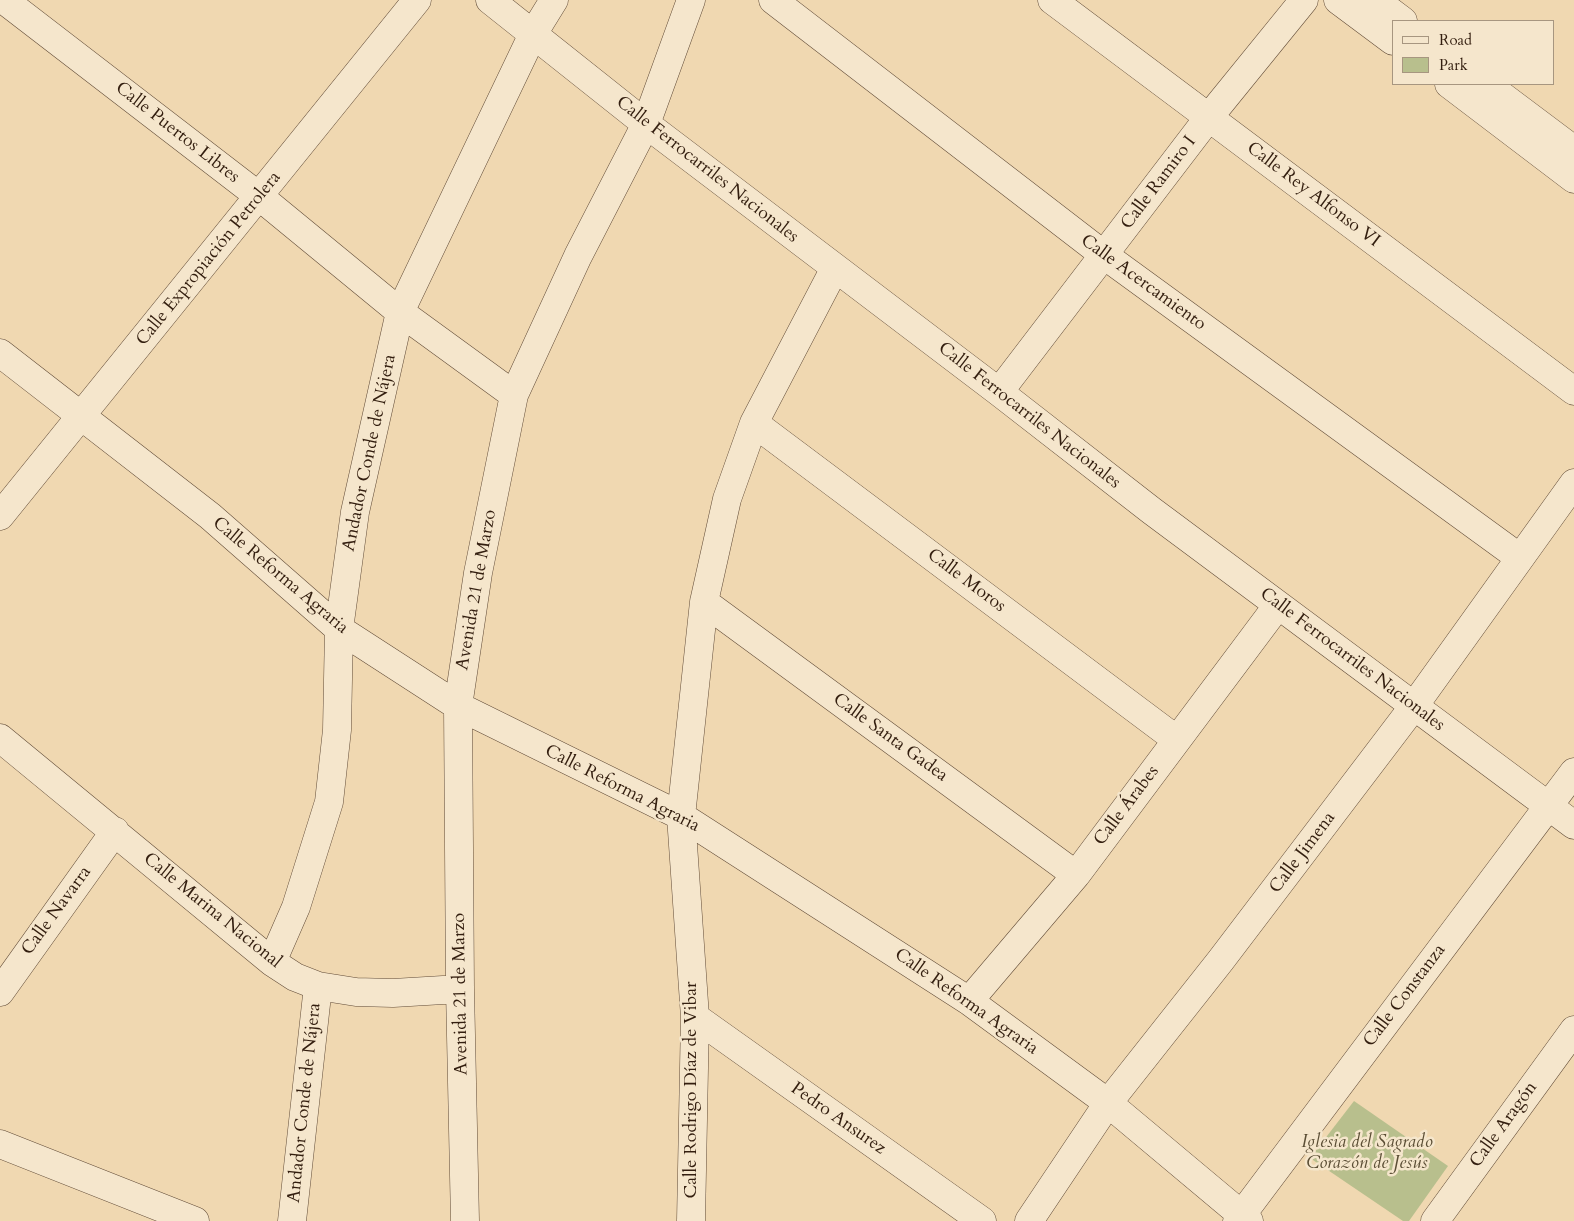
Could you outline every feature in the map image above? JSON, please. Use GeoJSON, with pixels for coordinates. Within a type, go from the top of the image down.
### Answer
{"type":"FeatureCollection","features":[{"type":"Feature","properties":{"kind":"street","name":"Calle Puertos Libres"},"geometry":{"type":"LineString","coordinates":[[4,0],[260,197],[400,312],[514,396]]}},
{"type":"Feature","properties":{"kind":"street","name":"Calle Expropiación Petrolera"},"geometry":{"type":"LineString","coordinates":[[0,516],[260,197],[417,0]]}},
{"type":"Feature","properties":{"kind":"street","name":"Calle Ferrocarriles Nacionales"},"geometry":{"type":"LineString","coordinates":[[490,0],[646,124],[999,392],[1152,512],[1574,825]]}},
{"type":"Feature","properties":{"kind":"street","name":"Andador Conde de Nájera"},"geometry":{"type":"LineString","coordinates":[[272,962],[296,907],[329,802],[337,730],[339,629],[355,512],[400,312],[533,34],[554,0]]}},
{"type":"Feature","properties":{"kind":"street","name":"Avenida 21 de Marzo"},"geometry":{"type":"LineString","coordinates":[[465,1221],[460,989],[458,706],[478,573],[514,396],[578,256],[646,124],[691,0]]}},
{"type":"Feature","properties":{"kind":"street","name":"Calle Acercamiento"},"geometry":{"type":"LineString","coordinates":[[773,0],[1104,255],[1520,558]]}},
{"type":"Feature","properties":{"kind":"street","name":"Calle Rey Alfonso VI"},"geometry":{"type":"LineString","coordinates":[[1052,0],[1574,391]]}},
{"type":"Feature","properties":{"kind":"street","name":"Calle Ramiro I"},"geometry":{"type":"LineString","coordinates":[[999,392],[1210,117],[1304,0]]}},
{"type":"Feature","properties":{"kind":"street"},"geometry":{"type":"LineString","coordinates":[[1338,0],[1392,40]]}},
{"type":"Feature","properties":{"kind":"street"},"geometry":{"type":"LineString","coordinates":[[1375,0],[1402,20]]}},
{"type":"Feature","properties":{"kind":"street"},"geometry":{"type":"LineString","coordinates":[[1450,85],[1574,179]]}},
{"type":"Feature","properties":{"kind":"street"},"geometry":{"type":"LineString","coordinates":[[1487,85],[1574,150]]}},
{"type":"Feature","properties":{"kind":"street","name":"Calle Rodrigo Díaz de Vibar"},"geometry":{"type":"LineString","coordinates":[[691,1221],[695,1018],[681,816],[704,602],[727,499],[754,423],[835,268]]}},
{"type":"Feature","properties":{"kind":"street","name":"Calle Reforma Agraria"},"geometry":{"type":"LineString","coordinates":[[0,353],[210,516],[339,629],[458,706],[681,816],[969,1001],[1108,1103],[1242,1219]]}},
{"type":"Feature","properties":{"kind":"street","name":"Calle Moros"},"geometry":{"type":"LineString","coordinates":[[754,423],[1177,740]]}},
{"type":"Feature","properties":{"kind":"street","name":"Calle Jimena"},"geometry":{"type":"LineString","coordinates":[[1029,1221],[1108,1103],[1221,960],[1414,706],[1574,483]]}},
{"type":"Feature","properties":{"kind":"street","name":"Calle Santa Gadea"},"geometry":{"type":"LineString","coordinates":[[704,602],[1076,875]]}},
{"type":"Feature","properties":{"kind":"street","name":"Calle Árabes"},"geometry":{"type":"LineString","coordinates":[[969,1001],[1076,875],[1278,605]]}},
{"type":"Feature","properties":{"kind":"street","name":"Calle Marina Nacional"},"geometry":{"type":"LineString","coordinates":[[0,738],[272,962],[296,977],[318,986],[356,992],[393,993],[460,989]]}},
{"type":"Feature","properties":{"kind":"street","name":"Calle Constanza"},"geometry":{"type":"LineString","coordinates":[[1242,1219],[1574,772]]}},
{"type":"Feature","properties":{"kind":"street","name":"Calle Navarra"},"geometry":{"type":"LineString","coordinates":[[0,992],[115,831]]}},
{"type":"Feature","properties":{"kind":"street","name":"Andador Conde de Nájera"},"geometry":{"type":"LineString","coordinates":[[292,1221],[318,986]]}},
{"type":"Feature","properties":{"kind":"street","name":"Pedro Ansurez"},"geometry":{"type":"LineString","coordinates":[[695,1018],[982,1221]]}},
{"type":"Feature","properties":{"kind":"street","name":"Calle Aragón"},"geometry":{"type":"LineString","coordinates":[[1435,1221],[1574,1030]]}},
{"type":"Feature","properties":{"kind":"street"},"geometry":{"type":"LineString","coordinates":[[0,1144],[195,1221]]}},
{"type":"Feature","properties":{"kind":"green space","name":"Iglesia del Sagrado Corazón de Jesús"},"geometry":{"type":"Polygon","coordinates":[[[1354,1101],[1448,1166],[1409,1221],[1403,1221],[1310,1158],[1354,1101]]]}}]}
